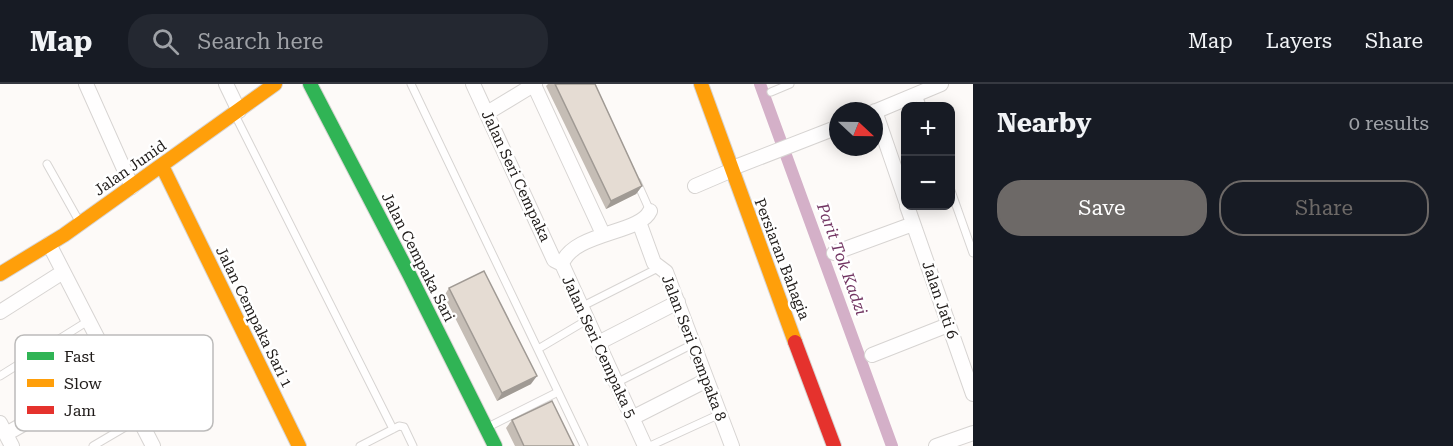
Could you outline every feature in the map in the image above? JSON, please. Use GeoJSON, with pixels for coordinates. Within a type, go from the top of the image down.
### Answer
{"type":"FeatureCollection","features":[{"type":"Feature","properties":{"kind":"street"},"geometry":{"type":"LineString","coordinates":[[86,84],[132,188]]}},
{"type":"Feature","properties":{"kind":"street"},"geometry":{"type":"LineString","coordinates":[[226,84],[237,112]]}},
{"type":"Feature","properties":{"kind":"street","name":"Jalan Junid"},"geometry":{"type":"LineString","coordinates":[[0,274],[132,188],[275,84]]}},
{"type":"Feature","properties":{"kind":"street","name":"Jalan Cempaka Sari"},"geometry":{"type":"LineString","coordinates":[[310,84],[399,254],[495,446]]}},
{"type":"Feature","properties":{"kind":"street","name":"Jalan Seri Cempaka"},"geometry":{"type":"LineString","coordinates":[[473,84],[554,260],[562,264]]}},
{"type":"Feature","properties":{"kind":"street","name":"Persiaran Bahagia"},"geometry":{"type":"LineString","coordinates":[[701,84],[730,170],[787,315],[834,446]]}},
{"type":"Feature","properties":{"kind":"street"},"geometry":{"type":"LineString","coordinates":[[883,109],[920,100],[941,84]]}},
{"type":"Feature","properties":{"kind":"street"},"geometry":{"type":"LineString","coordinates":[[487,113],[535,85],[603,234]]}},
{"type":"Feature","properties":{"kind":"street"},"geometry":{"type":"LineString","coordinates":[[695,186],[829,131]]}},
{"type":"Feature","properties":{"kind":"street"},"geometry":{"type":"LineString","coordinates":[[883,136],[901,187]]}},
{"type":"Feature","properties":{"kind":"street","name":"Jalan Cempaka Sari 1"},"geometry":{"type":"LineString","coordinates":[[162,166],[299,446]]}},
{"type":"Feature","properties":{"kind":"street","name":"Jalan Jati 6"},"geometry":{"type":"LineString","coordinates":[[908,210],[973,394]]}},
{"type":"Feature","properties":{"kind":"street"},"geometry":{"type":"LineString","coordinates":[[639,222],[647,217],[650,211]]}},
{"type":"Feature","properties":{"kind":"street","name":"Jalan Seri Cempaka 5"},"geometry":{"type":"LineString","coordinates":[[639,222],[603,234],[569,252],[562,264],[645,446]]}},
{"type":"Feature","properties":{"kind":"street","name":"Jalan Seri Cempaka 8"},"geometry":{"type":"LineString","coordinates":[[639,222],[654,263],[666,272],[732,445]]}},
{"type":"Feature","properties":{"kind":"street"},"geometry":{"type":"LineString","coordinates":[[834,253],[913,224]]}},
{"type":"Feature","properties":{"kind":"street"},"geometry":{"type":"LineString","coordinates":[[49,244],[95,335]]}},
{"type":"Feature","properties":{"kind":"street"},"geometry":{"type":"LineString","coordinates":[[0,312],[63,272]]}},
{"type":"Feature","properties":{"kind":"street"},"geometry":{"type":"LineString","coordinates":[[598,343],[678,302]]}},
{"type":"Feature","properties":{"kind":"street"},"geometry":{"type":"LineString","coordinates":[[872,355],[948,325]]}},
{"type":"Feature","properties":{"kind":"street"},"geometry":{"type":"LineString","coordinates":[[632,418],[707,381]]}},
{"type":"Feature","properties":{"kind":"street"},"geometry":{"type":"LineString","coordinates":[[145,431],[153,446]]}},
{"type":"Feature","properties":{"kind":"street"},"geometry":{"type":"LineString","coordinates":[[936,446],[973,433]]}},
{"type":"Feature","properties":{"kind":"lane"},"geometry":{"type":"LineString","coordinates":[[411,84],[584,446]]}},
{"type":"Feature","properties":{"kind":"lane"},"geometry":{"type":"LineString","coordinates":[[771,92],[790,84]]}},
{"type":"Feature","properties":{"kind":"lane"},"geometry":{"type":"LineString","coordinates":[[237,112],[393,429]]}},
{"type":"Feature","properties":{"kind":"lane"},"geometry":{"type":"LineString","coordinates":[[47,164],[81,223]]}},
{"type":"Feature","properties":{"kind":"lane"},"geometry":{"type":"LineString","coordinates":[[634,175],[650,211]]}},
{"type":"Feature","properties":{"kind":"lane"},"geometry":{"type":"LineString","coordinates":[[955,200],[973,253]]}},
{"type":"Feature","properties":{"kind":"lane"},"geometry":{"type":"LineString","coordinates":[[538,350],[584,314],[660,267]]}},
{"type":"Feature","properties":{"kind":"lane"},"geometry":{"type":"LineString","coordinates":[[66,335],[88,321]]}},
{"type":"Feature","properties":{"kind":"lane"},"geometry":{"type":"LineString","coordinates":[[616,383],[693,344]]}},
{"type":"Feature","properties":{"kind":"lane"},"geometry":{"type":"LineString","coordinates":[[0,376],[15,367]]}},
{"type":"Feature","properties":{"kind":"lane"},"geometry":{"type":"LineString","coordinates":[[486,428],[558,392]]}},
{"type":"Feature","properties":{"kind":"lane"},"geometry":{"type":"LineString","coordinates":[[650,446],[720,414]]}},
{"type":"Feature","properties":{"kind":"lane"},"geometry":{"type":"LineString","coordinates":[[360,446],[399,426],[404,427],[413,446]]}},
{"type":"Feature","properties":{"kind":"lane"},"geometry":{"type":"LineString","coordinates":[[93,446],[119,431]]}},
{"type":"Feature","properties":{"kind":"building"},"geometry":{"type":"Polygon","coordinates":[[[555,84],[595,84],[642,186],[611,201],[555,84]]]}},
{"type":"Feature","properties":{"kind":"building"},"geometry":{"type":"Polygon","coordinates":[[[484,271],[537,376],[502,393],[449,288],[484,271]]]}},
{"type":"Feature","properties":{"kind":"building"},"geometry":{"type":"Polygon","coordinates":[[[552,401],[574,446],[524,446],[512,420],[552,401]]]}},
{"type":"Feature","properties":{"kind":"waterway","name":"Parit Tok Kadzi"},"geometry":{"type":"LineString","coordinates":[[760,84],[892,446]]}},
{"type":"Feature","properties":{"kind":"traffic: fast"},"geometry":{"type":"LineString","coordinates":[[310,84],[495,446]]}},
{"type":"Feature","properties":{"kind":"traffic: slow"},"geometry":{"type":"LineString","coordinates":[[0,274],[64,235],[275,84]]}},
{"type":"Feature","properties":{"kind":"traffic: slow"},"geometry":{"type":"LineString","coordinates":[[701,84],[795,342]]}},
{"type":"Feature","properties":{"kind":"traffic: slow"},"geometry":{"type":"LineString","coordinates":[[162,166],[299,446]]}},
{"type":"Feature","properties":{"kind":"traffic: jam"},"geometry":{"type":"LineString","coordinates":[[795,342],[834,446]]}}]}
